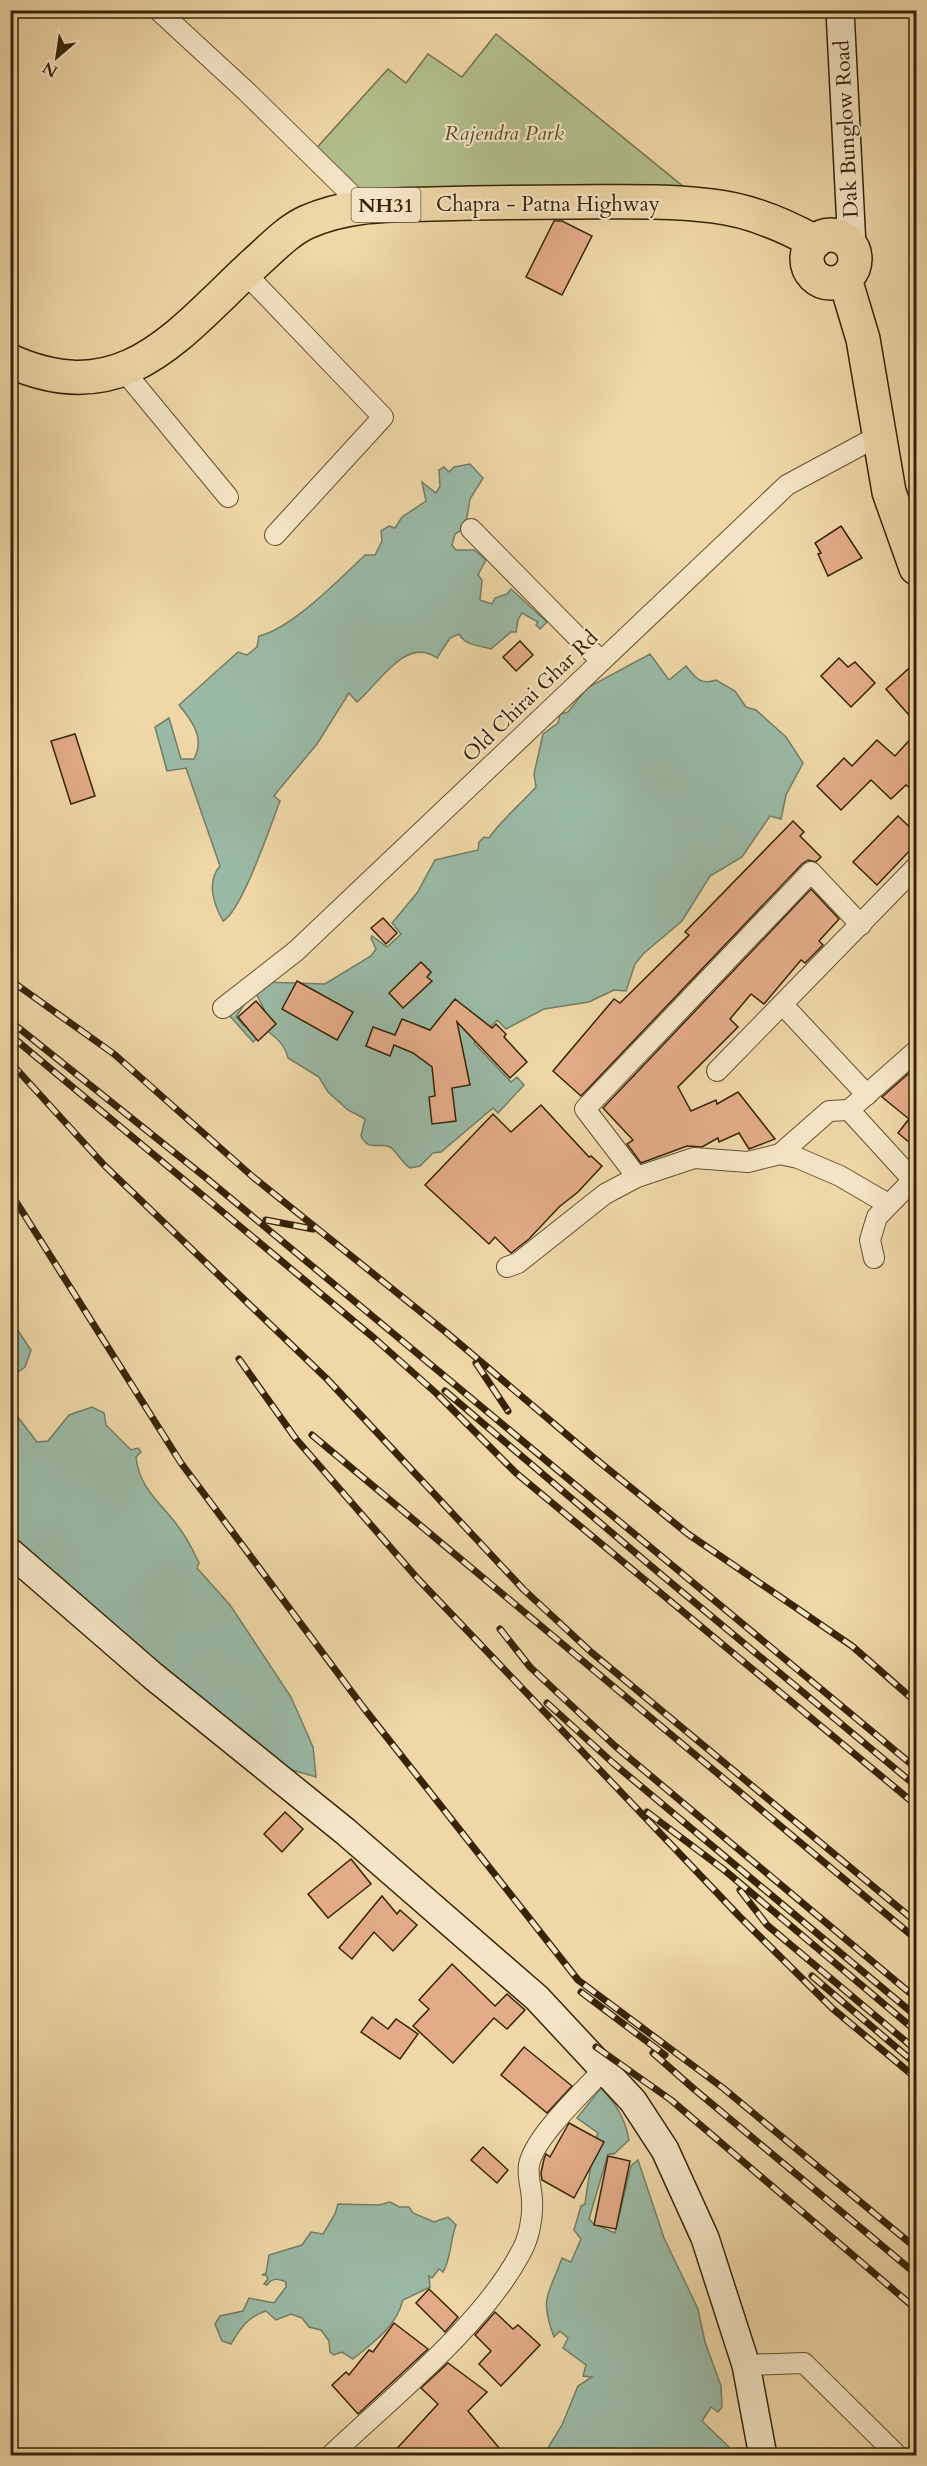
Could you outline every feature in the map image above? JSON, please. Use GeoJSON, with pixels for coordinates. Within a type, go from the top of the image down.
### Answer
{"type":"FeatureCollection","features":[{"type":"Feature","properties":{"kind":"highway","name":"Chapra - Patna Highway"},"geometry":{"type":"LineString","coordinates":[[10,361],[35,372],[62,378],[93,377],[124,371],[181,334],[245,273],[304,223],[338,210],[505,201],[629,202],[714,206],[789,228],[815,242]]}},
{"type":"Feature","properties":{"kind":"highway"},"geometry":{"type":"LineString","coordinates":[[835,236],[842,238],[852,247],[855,261],[845,279],[838,282],[822,281],[811,271],[808,255],[815,242],[835,236]]}},
{"type":"Feature","properties":{"kind":"highway"},"geometry":{"type":"LineString","coordinates":[[845,279],[863,339],[889,492],[916,568]]}},
{"type":"Feature","properties":{"kind":"street"},"geometry":{"type":"LineString","coordinates":[[158,10],[247,92],[364,207]]}},
{"type":"Feature","properties":{"kind":"street","name":"Dak Bunglow Road"},"geometry":{"type":"LineString","coordinates":[[840,10],[852,247]]}},
{"type":"Feature","properties":{"kind":"street"},"geometry":{"type":"LineString","coordinates":[[245,273],[383,417],[275,535]]}},
{"type":"Feature","properties":{"kind":"street"},"geometry":{"type":"LineString","coordinates":[[124,371],[228,497]]}},
{"type":"Feature","properties":{"kind":"street","name":"Old Chirai Ghar Rd"},"geometry":{"type":"LineString","coordinates":[[223,1008],[296,951],[787,485],[880,435]]}},
{"type":"Feature","properties":{"kind":"street"},"geometry":{"type":"LineString","coordinates":[[471,528],[601,662]]}},
{"type":"Feature","properties":{"kind":"street"},"geometry":{"type":"LineString","coordinates":[[717,1071],[916,867]]}},
{"type":"Feature","properties":{"kind":"street"},"geometry":{"type":"LineString","coordinates":[[637,1177],[585,1109],[811,872],[861,925]]}},
{"type":"Feature","properties":{"kind":"street"},"geometry":{"type":"LineString","coordinates":[[783,1005],[867,1095]]}},
{"type":"Feature","properties":{"kind":"street"},"geometry":{"type":"LineString","coordinates":[[780,1154],[829,1111],[849,1110],[916,1051]]}},
{"type":"Feature","properties":{"kind":"street"},"geometry":{"type":"LineString","coordinates":[[849,1110],[915,1178],[877,1217],[870,1240],[874,1258]]}},
{"type":"Feature","properties":{"kind":"street"},"geometry":{"type":"LineString","coordinates":[[507,1267],[518,1263],[605,1194],[637,1177],[694,1158],[748,1162],[780,1154],[798,1158],[840,1176],[888,1204]]}},
{"type":"Feature","properties":{"kind":"street"},"geometry":{"type":"LineString","coordinates":[[10,1552],[153,1676],[346,1832],[537,1998],[633,2101],[664,2150],[705,2238],[746,2365],[763,2456]]}},
{"type":"Feature","properties":{"kind":"street"},"geometry":{"type":"LineString","coordinates":[[330,2456],[446,2346],[489,2301],[504,2280],[522,2252],[531,2219],[532,2202],[528,2172],[533,2152],[604,2069]]}},
{"type":"Feature","properties":{"kind":"street"},"geometry":{"type":"LineString","coordinates":[[746,2365],[804,2363],[898,2456]]}},
{"type":"Feature","properties":{"kind":"green space","name":"Rajendra Park"},"geometry":{"type":"Polygon","coordinates":[[[496,34],[706,205],[364,204],[312,153],[388,69],[406,83],[428,54],[462,77],[496,34]]]}},
{"type":"Feature","properties":{"kind":"shaded area"},"geometry":{"type":"Polygon","coordinates":[[[470,464],[483,478],[470,499],[465,528],[455,534],[452,545],[456,550],[474,550],[486,560],[478,575],[482,580],[480,600],[492,604],[495,598],[507,594],[511,589],[547,622],[540,629],[536,625],[538,622],[522,613],[516,632],[511,632],[491,649],[469,643],[459,634],[450,638],[437,658],[426,653],[414,653],[404,657],[393,665],[357,702],[349,693],[317,744],[274,796],[280,801],[255,866],[239,901],[231,914],[223,921],[214,901],[212,886],[220,866],[186,768],[167,771],[155,727],[169,718],[181,759],[194,759],[198,737],[193,724],[179,705],[238,652],[247,655],[257,647],[259,636],[286,624],[300,614],[365,555],[375,555],[382,541],[381,531],[389,526],[395,528],[402,517],[426,501],[422,482],[436,493],[440,486],[439,470],[444,467],[449,472],[454,467],[470,464]]]}},
{"type":"Feature","properties":{"kind":"shaded area"},"geometry":{"type":"Polygon","coordinates":[[[650,654],[669,680],[686,666],[702,681],[716,680],[735,691],[746,707],[756,710],[786,737],[803,763],[786,795],[781,819],[770,816],[742,857],[710,876],[682,921],[643,954],[635,964],[626,991],[614,990],[589,1002],[544,1009],[506,1029],[497,1020],[474,1043],[511,1082],[517,1077],[524,1085],[498,1113],[493,1108],[441,1152],[433,1153],[420,1166],[410,1168],[392,1148],[367,1144],[361,1136],[365,1119],[348,1110],[328,1092],[319,1077],[288,1058],[283,1046],[274,1036],[266,1030],[253,1042],[229,1015],[249,997],[236,1017],[244,1026],[264,1009],[256,993],[264,982],[325,984],[371,956],[376,949],[372,936],[387,947],[401,934],[392,923],[417,893],[435,860],[478,850],[479,842],[484,837],[489,838],[536,787],[534,774],[543,734],[558,723],[560,714],[568,712],[587,688],[650,654]]]}},
{"type":"Feature","properties":{"kind":"shaded area"},"geometry":{"type":"Polygon","coordinates":[[[11,1320],[31,1350],[25,1367],[11,1377],[11,1320]]]}},
{"type":"Feature","properties":{"kind":"shaded area"},"geometry":{"type":"Polygon","coordinates":[[[10,1407],[37,1442],[48,1441],[69,1415],[92,1407],[104,1413],[106,1425],[131,1450],[138,1448],[141,1452],[136,1457],[138,1468],[146,1486],[186,1538],[199,1563],[197,1568],[230,1605],[291,1697],[313,1747],[316,1777],[289,1769],[171,1677],[165,1667],[150,1659],[11,1545],[10,1407]]]}},
{"type":"Feature","properties":{"kind":"shaded area"},"geometry":{"type":"Polygon","coordinates":[[[601,2088],[619,2112],[629,2140],[614,2154],[608,2154],[589,2219],[594,2224],[615,2233],[631,2166],[638,2160],[664,2238],[698,2309],[705,2342],[721,2386],[722,2407],[718,2412],[711,2407],[702,2421],[729,2447],[728,2455],[543,2456],[562,2425],[578,2386],[592,2377],[583,2376],[586,2365],[563,2348],[568,2338],[560,2331],[554,2337],[547,2313],[547,2296],[562,2258],[571,2262],[581,2239],[574,2230],[581,2206],[585,2204],[598,2133],[577,2118],[601,2088]]]}},
{"type":"Feature","properties":{"kind":"shaded area"},"geometry":{"type":"Polygon","coordinates":[[[390,2202],[399,2207],[409,2207],[413,2213],[434,2222],[448,2217],[456,2225],[448,2261],[443,2272],[439,2269],[432,2278],[429,2276],[430,2287],[403,2300],[390,2326],[369,2346],[353,2359],[342,2352],[334,2355],[330,2352],[329,2341],[321,2330],[309,2327],[302,2318],[291,2314],[276,2320],[266,2311],[249,2320],[231,2344],[222,2341],[215,2324],[220,2316],[243,2311],[249,2298],[274,2303],[286,2287],[286,2282],[278,2279],[267,2285],[264,2284],[268,2279],[266,2275],[262,2275],[266,2273],[269,2255],[302,2245],[311,2232],[323,2234],[338,2204],[379,2205],[390,2202]]]}},
{"type":"Feature","properties":{"kind":"building"},"geometry":{"type":"Polygon","coordinates":[[[554,221],[562,221],[592,236],[562,295],[526,277],[554,221]]]}},
{"type":"Feature","properties":{"kind":"building"},"geometry":{"type":"Polygon","coordinates":[[[841,526],[862,558],[828,576],[818,554],[821,553],[815,543],[841,526]]]}},
{"type":"Feature","properties":{"kind":"building"},"geometry":{"type":"Polygon","coordinates":[[[520,641],[533,655],[516,671],[503,657],[520,641]]]}},
{"type":"Feature","properties":{"kind":"building"},"geometry":{"type":"Polygon","coordinates":[[[839,658],[848,667],[855,662],[875,683],[851,707],[821,676],[839,658]]]}},
{"type":"Feature","properties":{"kind":"building"},"geometry":{"type":"Polygon","coordinates":[[[916,662],[916,723],[886,689],[916,662]]]}},
{"type":"Feature","properties":{"kind":"building"},"geometry":{"type":"Polygon","coordinates":[[[916,733],[916,793],[906,785],[891,799],[871,780],[841,810],[817,786],[844,758],[852,766],[877,740],[895,756],[916,733]]]}},
{"type":"Feature","properties":{"kind":"building"},"geometry":{"type":"Polygon","coordinates":[[[75,734],[95,796],[71,804],[51,741],[75,734]]]}},
{"type":"Feature","properties":{"kind":"building"},"geometry":{"type":"Polygon","coordinates":[[[898,816],[916,833],[916,844],[877,885],[853,862],[898,816]]]}},
{"type":"Feature","properties":{"kind":"building"},"geometry":{"type":"Polygon","coordinates":[[[793,821],[804,832],[800,836],[821,857],[816,862],[808,860],[802,864],[581,1096],[553,1071],[614,999],[620,1003],[689,935],[685,932],[793,821]]]}},
{"type":"Feature","properties":{"kind":"building"},"geometry":{"type":"Polygon","coordinates":[[[811,889],[839,919],[819,941],[823,945],[805,963],[801,960],[764,1004],[751,994],[730,1019],[738,1027],[678,1087],[691,1111],[716,1100],[717,1104],[738,1092],[775,1139],[749,1149],[739,1133],[719,1142],[718,1138],[702,1147],[687,1146],[641,1163],[627,1144],[633,1140],[603,1108],[811,889]]]}},
{"type":"Feature","properties":{"kind":"building"},"geometry":{"type":"Polygon","coordinates":[[[383,918],[397,933],[386,944],[371,928],[383,918]]]}},
{"type":"Feature","properties":{"kind":"building"},"geometry":{"type":"Polygon","coordinates":[[[421,962],[431,972],[427,977],[432,981],[403,1008],[389,993],[421,962]]]}},
{"type":"Feature","properties":{"kind":"building"},"geometry":{"type":"Polygon","coordinates":[[[297,981],[353,1012],[337,1040],[282,1009],[297,981]]]}},
{"type":"Feature","properties":{"kind":"building"},"geometry":{"type":"Polygon","coordinates":[[[455,999],[492,1028],[496,1024],[506,1034],[504,1037],[527,1062],[510,1078],[457,1022],[470,1085],[452,1088],[456,1121],[432,1124],[429,1097],[435,1096],[432,1067],[413,1053],[394,1045],[390,1056],[366,1046],[373,1027],[395,1035],[402,1019],[430,1030],[455,999]]]}},
{"type":"Feature","properties":{"kind":"building"},"geometry":{"type":"Polygon","coordinates":[[[256,1001],[276,1024],[258,1041],[238,1017],[256,1001]]]}},
{"type":"Feature","properties":{"kind":"building"},"geometry":{"type":"Polygon","coordinates":[[[916,1067],[916,1148],[898,1133],[909,1119],[882,1097],[916,1067]]]}},
{"type":"Feature","properties":{"kind":"building"},"geometry":{"type":"Polygon","coordinates":[[[541,1105],[589,1157],[591,1156],[602,1166],[529,1239],[511,1253],[495,1237],[489,1244],[425,1185],[493,1114],[511,1132],[541,1105]]]}},
{"type":"Feature","properties":{"kind":"building"},"geometry":{"type":"Polygon","coordinates":[[[285,1812],[303,1829],[282,1852],[264,1834],[285,1812]]]}},
{"type":"Feature","properties":{"kind":"building"},"geometry":{"type":"Polygon","coordinates":[[[351,1859],[371,1884],[328,1918],[308,1894],[351,1859]]]}},
{"type":"Feature","properties":{"kind":"building"},"geometry":{"type":"Polygon","coordinates":[[[382,1896],[397,1914],[400,1910],[417,1925],[393,1951],[374,1932],[352,1959],[339,1948],[382,1896]]]}},
{"type":"Feature","properties":{"kind":"building"},"geometry":{"type":"Polygon","coordinates":[[[452,1964],[495,2006],[507,1994],[525,2010],[507,2029],[494,2018],[453,2063],[413,2026],[429,2009],[419,2000],[452,1964]]]}},
{"type":"Feature","properties":{"kind":"building"},"geometry":{"type":"Polygon","coordinates":[[[372,2017],[388,2029],[396,2019],[418,2034],[400,2059],[361,2032],[372,2017]]]}},
{"type":"Feature","properties":{"kind":"building"},"geometry":{"type":"Polygon","coordinates":[[[524,2047],[572,2086],[547,2113],[501,2075],[524,2047]]]}},
{"type":"Feature","properties":{"kind":"building"},"geometry":{"type":"Polygon","coordinates":[[[569,2123],[604,2142],[574,2198],[542,2180],[541,2173],[546,2154],[550,2157],[569,2123]]]}},
{"type":"Feature","properties":{"kind":"building"},"geometry":{"type":"Polygon","coordinates":[[[483,2147],[508,2170],[497,2183],[471,2160],[483,2147]]]}},
{"type":"Feature","properties":{"kind":"building"},"geometry":{"type":"Polygon","coordinates":[[[608,2156],[630,2161],[616,2229],[594,2225],[608,2156]]]}},
{"type":"Feature","properties":{"kind":"building"},"geometry":{"type":"Polygon","coordinates":[[[429,2289],[458,2317],[445,2332],[416,2303],[429,2289]]]}},
{"type":"Feature","properties":{"kind":"building"},"geometry":{"type":"Polygon","coordinates":[[[495,2312],[513,2329],[518,2325],[540,2345],[501,2386],[479,2364],[491,2351],[475,2335],[495,2312]]]}},
{"type":"Feature","properties":{"kind":"building"},"geometry":{"type":"Polygon","coordinates":[[[394,2323],[428,2349],[358,2414],[332,2385],[346,2372],[349,2375],[369,2350],[373,2352],[394,2323]]]}},
{"type":"Feature","properties":{"kind":"building"},"geometry":{"type":"Polygon","coordinates":[[[448,2363],[487,2392],[468,2411],[506,2456],[390,2456],[438,2404],[421,2388],[448,2363]]]}},
{"type":"Feature","properties":{"kind":"railway"},"geometry":{"type":"LineString","coordinates":[[10,980],[114,1054],[253,1177],[447,1333],[688,1534],[852,1646],[916,1702]]}},
{"type":"Feature","properties":{"kind":"railway"},"geometry":{"type":"LineString","coordinates":[[10,1021],[205,1177],[916,1768]]}},
{"type":"Feature","properties":{"kind":"railway"},"geometry":{"type":"LineString","coordinates":[[10,1035],[374,1338],[436,1393],[516,1473],[916,1805]]}},
{"type":"Feature","properties":{"kind":"railway"},"geometry":{"type":"LineString","coordinates":[[10,1062],[105,1166],[327,1379],[523,1589],[591,1652],[916,1922]]}},
{"type":"Feature","properties":{"kind":"railway"},"geometry":{"type":"LineString","coordinates":[[10,1192],[181,1463],[363,1707],[578,1980],[723,2088],[916,2248]]}},
{"type":"Feature","properties":{"kind":"railway"},"geometry":{"type":"LineString","coordinates":[[266,1220],[313,1229]]}},
{"type":"Feature","properties":{"kind":"railway"},"geometry":{"type":"LineString","coordinates":[[239,1359],[296,1439],[418,1579],[739,1916],[833,2009],[916,2078]]}},
{"type":"Feature","properties":{"kind":"railway"},"geometry":{"type":"LineString","coordinates":[[476,1363],[508,1411]]}},
{"type":"Feature","properties":{"kind":"railway"},"geometry":{"type":"LineString","coordinates":[[445,1391],[658,1572],[916,1786]]}},
{"type":"Feature","properties":{"kind":"railway"},"geometry":{"type":"LineString","coordinates":[[312,1435],[916,1939]]}},
{"type":"Feature","properties":{"kind":"railway"},"geometry":{"type":"LineString","coordinates":[[500,1629],[530,1667],[615,1746],[916,1998]]}},
{"type":"Feature","properties":{"kind":"railway"},"geometry":{"type":"LineString","coordinates":[[547,1703],[613,1763],[916,2016]]}},
{"type":"Feature","properties":{"kind":"railway"},"geometry":{"type":"LineString","coordinates":[[647,1812],[723,1869],[916,2031]]}},
{"type":"Feature","properties":{"kind":"railway"},"geometry":{"type":"LineString","coordinates":[[740,1890],[767,1925],[916,2050]]}},
{"type":"Feature","properties":{"kind":"railway"},"geometry":{"type":"LineString","coordinates":[[812,1976],[916,2064]]}},
{"type":"Feature","properties":{"kind":"railway"},"geometry":{"type":"LineString","coordinates":[[581,1992],[665,2055]]}},
{"type":"Feature","properties":{"kind":"railway"},"geometry":{"type":"LineString","coordinates":[[596,2047],[671,2100],[916,2309]]}},
{"type":"Feature","properties":{"kind":"railway"},"geometry":{"type":"LineString","coordinates":[[653,2053],[916,2274]]}}]}
